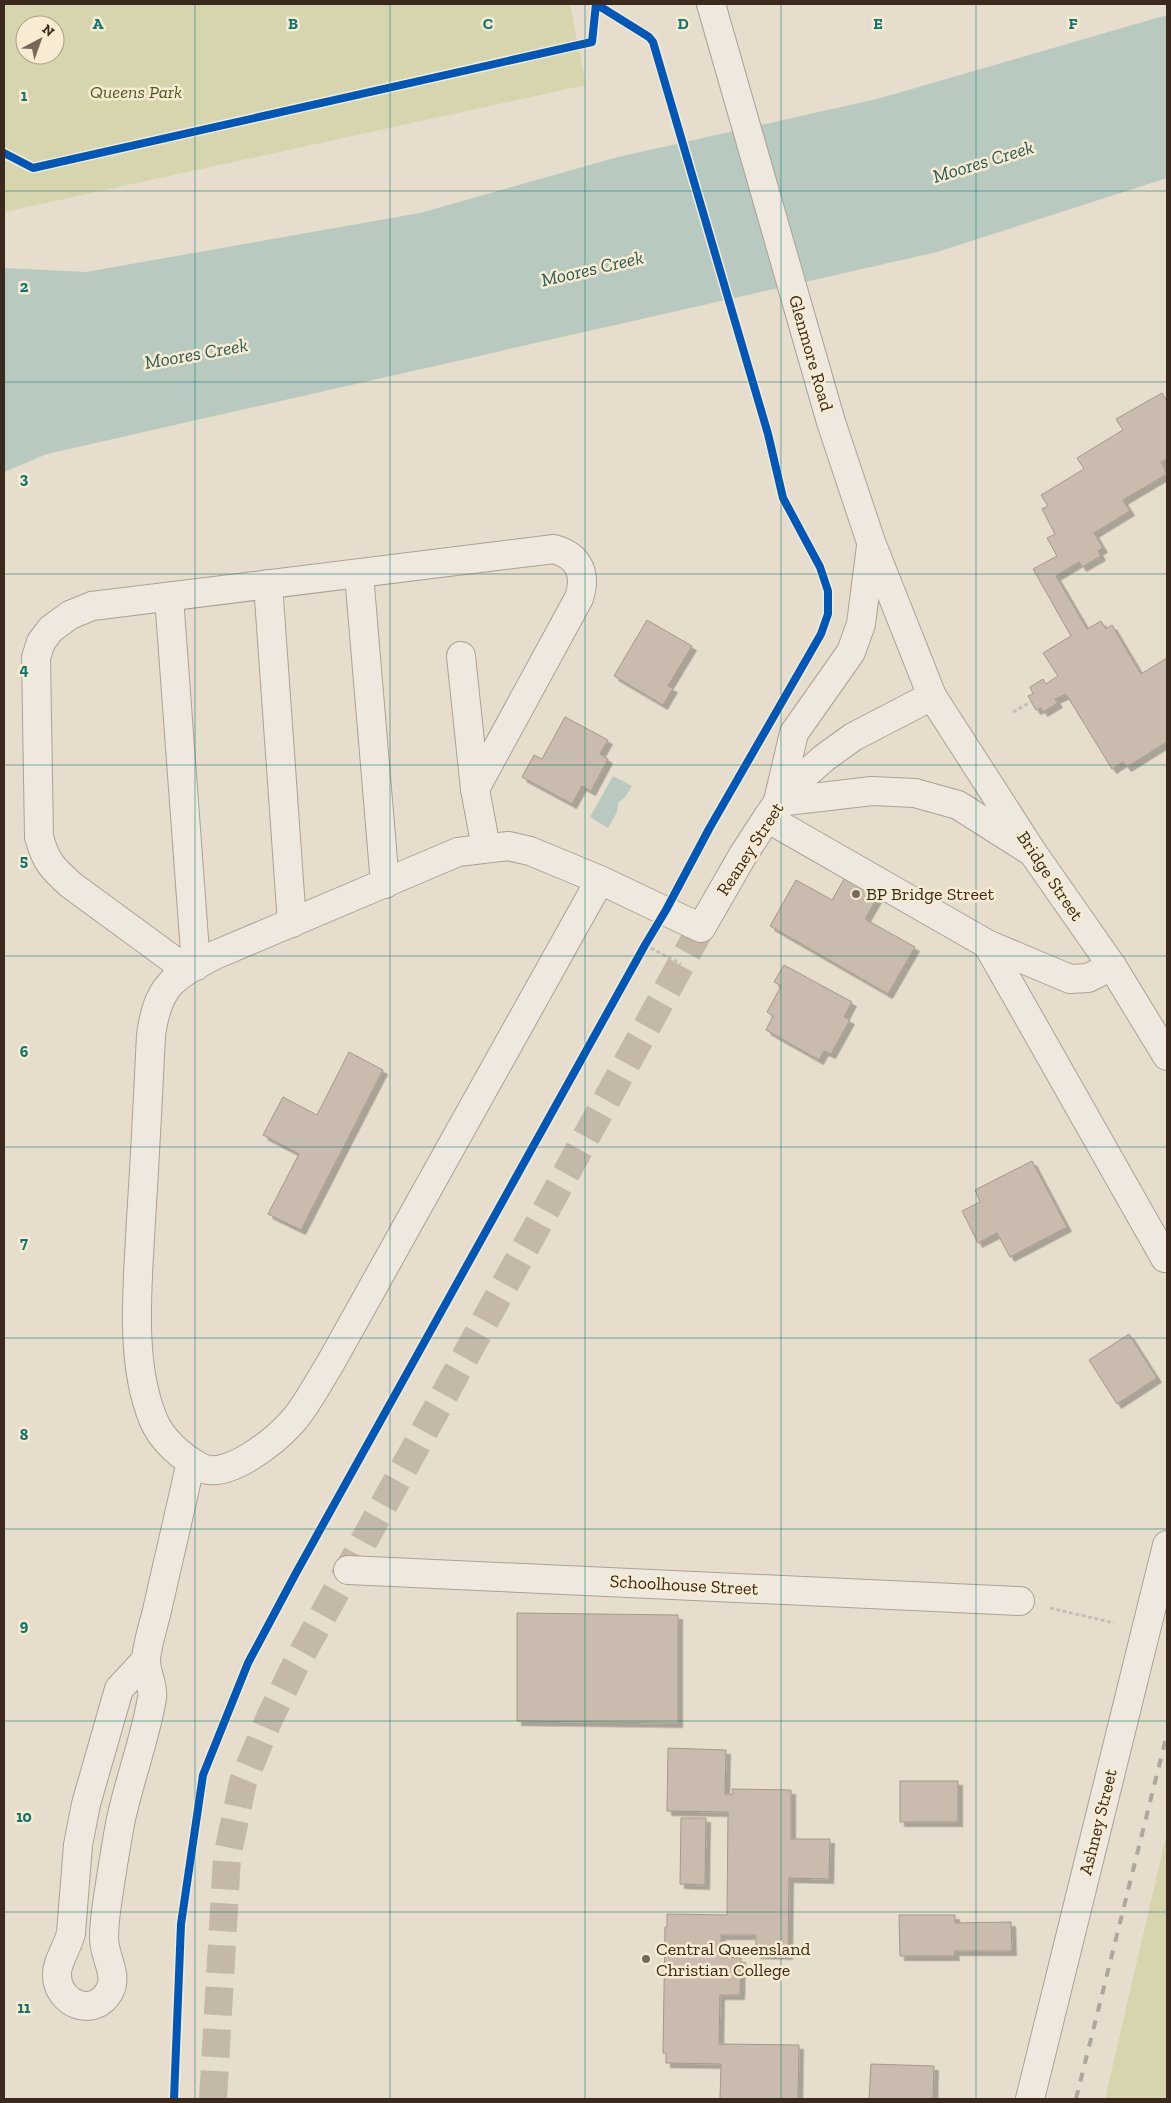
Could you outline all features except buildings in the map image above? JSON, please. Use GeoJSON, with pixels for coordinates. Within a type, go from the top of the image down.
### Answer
{"type":"FeatureCollection","features":[{"type":"Feature","properties":{"kind":"street","name":"Glenmore Road"},"geometry":{"type":"LineString","coordinates":[[715,15],[831,422],[871,542],[932,696]]}},
{"type":"Feature","properties":{"kind":"street"},"geometry":{"type":"LineString","coordinates":[[773,810],[794,733],[851,652],[861,624],[871,542]]}},
{"type":"Feature","properties":{"kind":"street"},"geometry":{"type":"LineString","coordinates":[[192,968],[71,885],[44,856],[39,837],[36,658],[41,642],[51,629],[70,615],[92,606],[169,596],[554,549],[566,552],[576,561],[581,572],[583,585],[579,598],[475,788]]}},
{"type":"Feature","properties":{"kind":"street"},"geometry":{"type":"LineString","coordinates":[[359,574],[385,884]]}},
{"type":"Feature","properties":{"kind":"street"},"geometry":{"type":"LineString","coordinates":[[268,584],[292,923]]}},
{"type":"Feature","properties":{"kind":"street"},"geometry":{"type":"LineString","coordinates":[[169,596],[192,968]]}},
{"type":"Feature","properties":{"kind":"street"},"geometry":{"type":"LineString","coordinates":[[461,656],[475,788],[486,848]]}},
{"type":"Feature","properties":{"kind":"street","name":"Reaney Street"},"geometry":{"type":"LineString","coordinates":[[666,910],[702,928],[743,855],[773,810],[824,758],[853,737],[932,696]]}},
{"type":"Feature","properties":{"kind":"street","name":"Bridge Street"},"geometry":{"type":"LineString","coordinates":[[932,696],[1034,853],[1112,966],[1167,1056]]}},
{"type":"Feature","properties":{"kind":"street"},"geometry":{"type":"LineString","coordinates":[[773,810],[872,791],[915,793],[958,805],[1034,853]]}},
{"type":"Feature","properties":{"kind":"street"},"geometry":{"type":"LineString","coordinates":[[773,810],[987,944],[1070,979],[1088,978],[1112,966]]}},
{"type":"Feature","properties":{"kind":"street"},"geometry":{"type":"LineString","coordinates":[[600,880],[330,1364],[294,1420],[278,1437],[241,1462],[221,1470],[204,1470],[191,1462],[170,1444],[154,1421],[145,1395],[140,1364],[138,1291],[151,1035],[153,1017],[159,999],[170,983],[192,968],[458,852],[508,846],[530,851],[600,880],[666,910]]}},
{"type":"Feature","properties":{"kind":"street"},"geometry":{"type":"LineString","coordinates":[[987,944],[1165,1258]]}},
{"type":"Feature","properties":{"kind":"street"},"geometry":{"type":"LineString","coordinates":[[146,1660],[119,1689],[86,1804],[78,1845],[71,1933],[56,1973],[57,1982],[62,1992],[73,2003],[82,2006],[90,2007],[98,2003],[107,1995],[112,1986],[113,1978],[106,1956],[104,1938],[106,1910],[122,1818],[152,1696],[146,1660],[191,1462]]}},
{"type":"Feature","properties":{"kind":"street","name":"Ashney Street"},"geometry":{"type":"LineString","coordinates":[[1030,2099],[1167,1544]]}},
{"type":"Feature","properties":{"kind":"street","name":"Schoolhouse Street"},"geometry":{"type":"LineString","coordinates":[[348,1570],[1020,1601]]}},
{"type":"Feature","properties":{"kind":"path"},"geometry":{"type":"LineString","coordinates":[[1013,712],[1030,702]]}},
{"type":"Feature","properties":{"kind":"path"},"geometry":{"type":"LineString","coordinates":[[640,954],[666,910]]}},
{"type":"Feature","properties":{"kind":"path"},"geometry":{"type":"LineString","coordinates":[[645,945],[681,964]]}},
{"type":"Feature","properties":{"kind":"path"},"geometry":{"type":"LineString","coordinates":[[1020,1601],[1117,1624]]}},
{"type":"Feature","properties":{"kind":"green space","name":"Queens Park"},"geometry":{"type":"Polygon","coordinates":[[[4,4],[570,4],[586,85],[4,212],[4,4]]]}},
{"type":"Feature","properties":{"kind":"green space"},"geometry":{"type":"Polygon","coordinates":[[[1167,1832],[1167,2099],[1105,2099],[1167,1832]]]}},
{"type":"Feature","properties":{"kind":"water","name":"Moores Creek"},"geometry":{"type":"Polygon","coordinates":[[[1167,15],[1167,178],[937,252],[47,454],[4,472],[4,268],[86,272],[420,213],[618,157],[877,99],[1167,15]]]}},
{"type":"Feature","properties":{"kind":"water"},"geometry":{"type":"Polygon","coordinates":[[[613,776],[632,786],[625,797],[618,803],[617,812],[608,828],[590,817],[613,776]]]}},
{"type":"Feature","properties":{"kind":"tunnel"},"geometry":{"type":"LineString","coordinates":[[213,2099],[227,1857],[243,1782],[270,1717],[294,1668],[701,928]]}},
{"type":"Feature","properties":{"kind":"railway"},"geometry":{"type":"LineString","coordinates":[[1076,2099],[1167,1734]]}},
{"type":"Feature","properties":{"kind":"cycle path"},"geometry":{"type":"LineString","coordinates":[[4,153],[33,168],[592,42],[596,4]]}},
{"type":"Feature","properties":{"kind":"cycle path"},"geometry":{"type":"LineString","coordinates":[[174,2099],[181,1924],[203,1775],[248,1663],[296,1573],[666,910],[709,829],[821,634],[828,614],[828,591],[820,567],[783,498],[768,434],[653,42],[649,37],[596,4]]}},
{"type":"Feature","properties":{"kind":"place","name":"BP Bridge Street"},"geometry":{"type":"Point","coordinates":[856,894]}},
{"type":"Feature","properties":{"kind":"place","name":"Central Queensland Christian College"},"geometry":{"type":"Point","coordinates":[646,1959]}}]}
